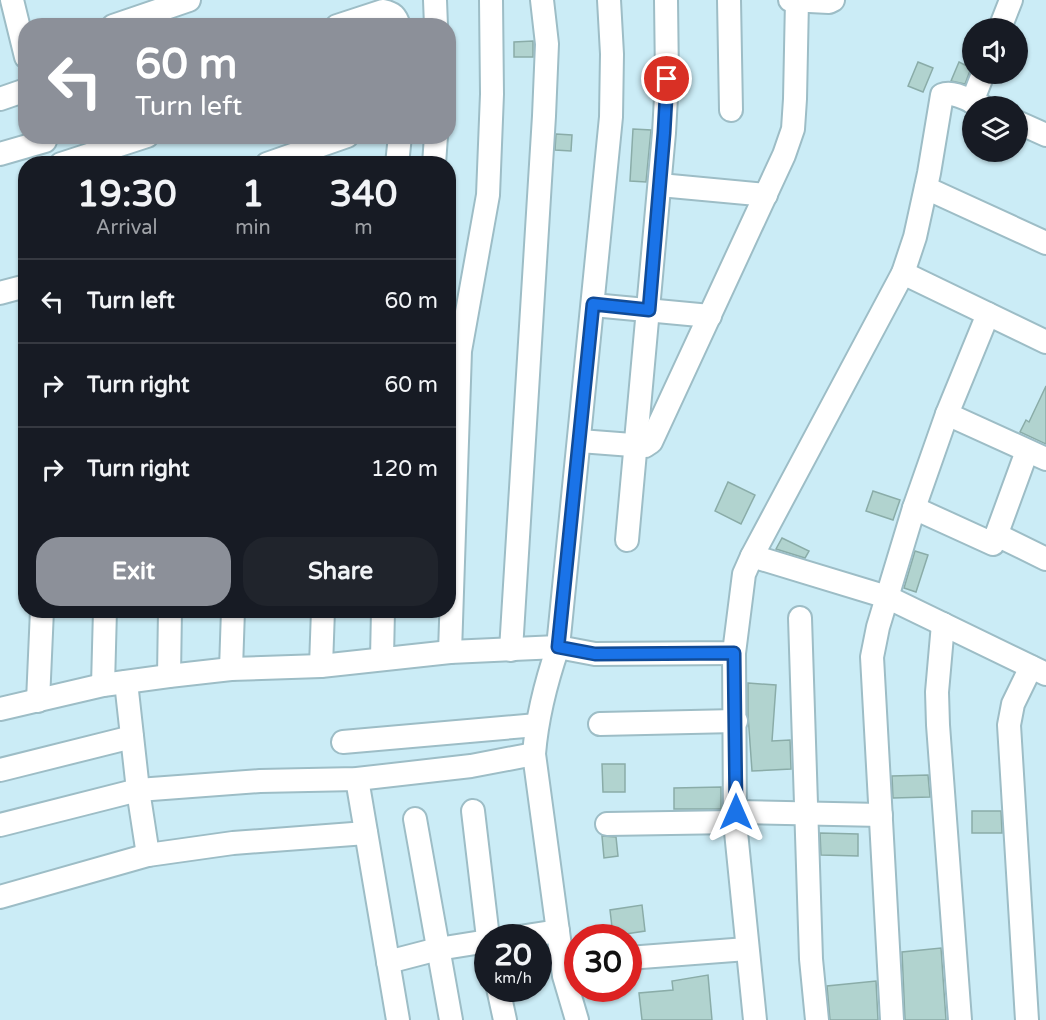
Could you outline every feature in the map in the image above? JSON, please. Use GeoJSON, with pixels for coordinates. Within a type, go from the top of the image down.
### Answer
{"type":"FeatureCollection","features":[{"type":"Feature","properties":{"kind":"street"},"geometry":{"type":"LineString","coordinates":[[12,0],[18,26]]}},
{"type":"Feature","properties":{"kind":"street"},"geometry":{"type":"LineString","coordinates":[[136,18],[189,0]]}},
{"type":"Feature","properties":{"kind":"street"},"geometry":{"type":"LineString","coordinates":[[435,0],[436,18]]}},
{"type":"Feature","properties":{"kind":"street"},"geometry":{"type":"LineString","coordinates":[[456,471],[460,351],[488,195],[492,94],[491,0]]}},
{"type":"Feature","properties":{"kind":"street"},"geometry":{"type":"LineString","coordinates":[[511,650],[545,98],[547,44],[542,0]]}},
{"type":"Feature","properties":{"kind":"street"},"geometry":{"type":"LineString","coordinates":[[577,1020],[564,976],[534,754],[537,725],[548,677],[562,647],[611,117],[612,54],[609,0]]}},
{"type":"Feature","properties":{"kind":"street"},"geometry":{"type":"LineString","coordinates":[[627,540],[660,184],[667,79],[666,0]]}},
{"type":"Feature","properties":{"kind":"street"},"geometry":{"type":"LineString","coordinates":[[729,0],[731,110]]}},
{"type":"Feature","properties":{"kind":"street"},"geometry":{"type":"LineString","coordinates":[[790,0],[829,2],[833,0]]}},
{"type":"Feature","properties":{"kind":"street"},"geometry":{"type":"LineString","coordinates":[[580,441],[636,446],[645,446],[651,442],[766,195],[793,129],[797,0]]}},
{"type":"Feature","properties":{"kind":"street"},"geometry":{"type":"LineString","coordinates":[[1004,18],[1011,0]]}},
{"type":"Feature","properties":{"kind":"street"},"geometry":{"type":"LineString","coordinates":[[362,18],[383,11],[390,12],[396,18]]}},
{"type":"Feature","properties":{"kind":"street"},"geometry":{"type":"LineString","coordinates":[[0,99],[18,93]]}},
{"type":"Feature","properties":{"kind":"street"},"geometry":{"type":"LineString","coordinates":[[755,1020],[736,817],[734,653],[744,574],[903,273],[911,252],[926,188],[942,95],[946,93],[962,98]]}},
{"type":"Feature","properties":{"kind":"street"},"geometry":{"type":"LineString","coordinates":[[1028,127],[1046,135]]}},
{"type":"Feature","properties":{"kind":"street"},"geometry":{"type":"LineString","coordinates":[[0,154],[29,144]]}},
{"type":"Feature","properties":{"kind":"street"},"geometry":{"type":"LineString","coordinates":[[86,156],[122,144]]}},
{"type":"Feature","properties":{"kind":"street"},"geometry":{"type":"LineString","coordinates":[[290,156],[324,144]]}},
{"type":"Feature","properties":{"kind":"street"},"geometry":{"type":"LineString","coordinates":[[660,184],[766,195]]}},
{"type":"Feature","properties":{"kind":"street"},"geometry":{"type":"LineString","coordinates":[[926,188],[1046,243]]}},
{"type":"Feature","properties":{"kind":"street"},"geometry":{"type":"LineString","coordinates":[[903,273],[1046,342]]}},
{"type":"Feature","properties":{"kind":"street"},"geometry":{"type":"LineString","coordinates":[[0,293],[18,288]]}},
{"type":"Feature","properties":{"kind":"street"},"geometry":{"type":"LineString","coordinates":[[593,304],[710,316]]}},
{"type":"Feature","properties":{"kind":"street"},"geometry":{"type":"LineString","coordinates":[[892,1020],[872,657],[878,627],[914,508],[947,414],[988,314]]}},
{"type":"Feature","properties":{"kind":"street"},"geometry":{"type":"LineString","coordinates":[[914,508],[993,544],[1037,455],[947,414]]}},
{"type":"Feature","properties":{"kind":"street"},"geometry":{"type":"LineString","coordinates":[[998,535],[1046,559]]}},
{"type":"Feature","properties":{"kind":"street"},"geometry":{"type":"LineString","coordinates":[[752,556],[887,597],[1038,670],[1013,704],[1009,725],[1027,1020]]}},
{"type":"Feature","properties":{"kind":"street"},"geometry":{"type":"LineString","coordinates":[[38,700],[42,618]]}},
{"type":"Feature","properties":{"kind":"street"},"geometry":{"type":"LineString","coordinates":[[103,685],[105,618]]}},
{"type":"Feature","properties":{"kind":"street"},"geometry":{"type":"LineString","coordinates":[[169,676],[170,618]]}},
{"type":"Feature","properties":{"kind":"street"},"geometry":{"type":"LineString","coordinates":[[231,669],[233,618]]}},
{"type":"Feature","properties":{"kind":"street"},"geometry":{"type":"LineString","coordinates":[[321,666],[323,618]]}},
{"type":"Feature","properties":{"kind":"street"},"geometry":{"type":"LineString","coordinates":[[382,658],[383,618]]}},
{"type":"Feature","properties":{"kind":"street"},"geometry":{"type":"LineString","coordinates":[[450,652],[451,618]]}},
{"type":"Feature","properties":{"kind":"street"},"geometry":{"type":"LineString","coordinates":[[800,618],[812,959],[817,1020]]}},
{"type":"Feature","properties":{"kind":"street"},"geometry":{"type":"LineString","coordinates":[[943,624],[937,692],[938,725],[960,1020]]}},
{"type":"Feature","properties":{"kind":"street"},"geometry":{"type":"LineString","coordinates":[[0,709],[103,685],[169,676],[231,669],[321,666],[450,652],[562,647],[595,654],[734,653]]}},
{"type":"Feature","properties":{"kind":"street"},"geometry":{"type":"LineString","coordinates":[[126,682],[148,855]]}},
{"type":"Feature","properties":{"kind":"street"},"geometry":{"type":"LineString","coordinates":[[600,724],[736,721]]}},
{"type":"Feature","properties":{"kind":"street"},"geometry":{"type":"LineString","coordinates":[[343,742],[537,725]]}},
{"type":"Feature","properties":{"kind":"street"},"geometry":{"type":"LineString","coordinates":[[0,770],[132,737]]}},
{"type":"Feature","properties":{"kind":"street"},"geometry":{"type":"LineString","coordinates":[[0,825],[138,790],[260,781],[357,779],[471,766],[534,754]]}},
{"type":"Feature","properties":{"kind":"street"},"geometry":{"type":"LineString","coordinates":[[357,779],[398,1020]]}},
{"type":"Feature","properties":{"kind":"street"},"geometry":{"type":"LineString","coordinates":[[473,811],[486,924]]}},
{"type":"Feature","properties":{"kind":"street"},"geometry":{"type":"LineString","coordinates":[[608,824],[806,814],[881,815]]}},
{"type":"Feature","properties":{"kind":"street"},"geometry":{"type":"LineString","coordinates":[[415,819],[451,1020]]}},
{"type":"Feature","properties":{"kind":"street"},"geometry":{"type":"LineString","coordinates":[[0,897],[148,855],[233,843],[366,833]]}},
{"type":"Feature","properties":{"kind":"street"},"geometry":{"type":"LineString","coordinates":[[552,932],[558,931]]}},
{"type":"Feature","properties":{"kind":"street"},"geometry":{"type":"LineString","coordinates":[[388,962],[474,942]]}},
{"type":"Feature","properties":{"kind":"street"},"geometry":{"type":"LineString","coordinates":[[642,957],[747,949]]}},
{"type":"Feature","properties":{"kind":"street"},"geometry":{"type":"LineString","coordinates":[[501,1002],[505,1020]]}},
{"type":"Feature","properties":{"kind":"building"},"geometry":{"type":"Polygon","coordinates":[[[533,41],[533,57],[514,57],[514,42],[533,41]]]}},
{"type":"Feature","properties":{"kind":"building"},"geometry":{"type":"Polygon","coordinates":[[[918,62],[933,68],[923,92],[908,86],[918,62]]]}},
{"type":"Feature","properties":{"kind":"building"},"geometry":{"type":"Polygon","coordinates":[[[959,62],[962,64],[962,83],[951,81],[959,62]]]}},
{"type":"Feature","properties":{"kind":"building"},"geometry":{"type":"Polygon","coordinates":[[[633,129],[651,130],[646,182],[630,181],[633,129]]]}},
{"type":"Feature","properties":{"kind":"building"},"geometry":{"type":"Polygon","coordinates":[[[556,134],[572,135],[571,151],[555,150],[556,134]]]}},
{"type":"Feature","properties":{"kind":"building"},"geometry":{"type":"Polygon","coordinates":[[[1046,386],[1046,444],[1020,432],[1026,420],[1029,422],[1046,386]]]}},
{"type":"Feature","properties":{"kind":"building"},"geometry":{"type":"Polygon","coordinates":[[[728,482],[755,495],[741,524],[715,511],[728,482]]]}},
{"type":"Feature","properties":{"kind":"building"},"geometry":{"type":"Polygon","coordinates":[[[873,491],[900,500],[893,520],[866,511],[873,491]]]}},
{"type":"Feature","properties":{"kind":"building"},"geometry":{"type":"Polygon","coordinates":[[[782,538],[809,551],[805,558],[776,549],[782,538]]]}},
{"type":"Feature","properties":{"kind":"building"},"geometry":{"type":"Polygon","coordinates":[[[915,551],[928,555],[916,592],[904,588],[915,551]]]}},
{"type":"Feature","properties":{"kind":"building"},"geometry":{"type":"Polygon","coordinates":[[[748,683],[776,685],[772,741],[790,740],[791,769],[752,771],[748,683]]]}},
{"type":"Feature","properties":{"kind":"building"},"geometry":{"type":"Polygon","coordinates":[[[602,764],[625,764],[625,792],[603,792],[602,764]]]}},
{"type":"Feature","properties":{"kind":"building"},"geometry":{"type":"Polygon","coordinates":[[[928,775],[930,797],[893,798],[892,776],[928,775]]]}},
{"type":"Feature","properties":{"kind":"building"},"geometry":{"type":"Polygon","coordinates":[[[721,787],[721,809],[674,809],[674,788],[721,787]]]}},
{"type":"Feature","properties":{"kind":"building"},"geometry":{"type":"Polygon","coordinates":[[[972,811],[1001,811],[1002,833],[972,833],[972,811]]]}},
{"type":"Feature","properties":{"kind":"building"},"geometry":{"type":"Polygon","coordinates":[[[820,833],[858,834],[858,856],[821,855],[820,833]]]}},
{"type":"Feature","properties":{"kind":"building"},"geometry":{"type":"Polygon","coordinates":[[[602,836],[616,837],[618,856],[604,858],[602,836]]]}},
{"type":"Feature","properties":{"kind":"building"},"geometry":{"type":"Polygon","coordinates":[[[642,905],[645,931],[642,931],[642,924],[612,924],[610,910],[642,905]]]}},
{"type":"Feature","properties":{"kind":"building"},"geometry":{"type":"Polygon","coordinates":[[[941,948],[946,1020],[905,1020],[902,952],[941,948]]]}},
{"type":"Feature","properties":{"kind":"building"},"geometry":{"type":"Polygon","coordinates":[[[708,975],[712,1020],[642,1020],[640,1002],[642,1002],[642,993],[673,990],[672,981],[708,975]]]}},
{"type":"Feature","properties":{"kind":"building"},"geometry":{"type":"Polygon","coordinates":[[[876,981],[878,1020],[830,1020],[827,986],[876,981]]]}},
{"type":"Feature","properties":{"kind":"route"},"geometry":{"type":"LineString","coordinates":[[667,79],[649,310],[593,304],[558,647],[595,654],[734,653],[736,812]]}}]}
